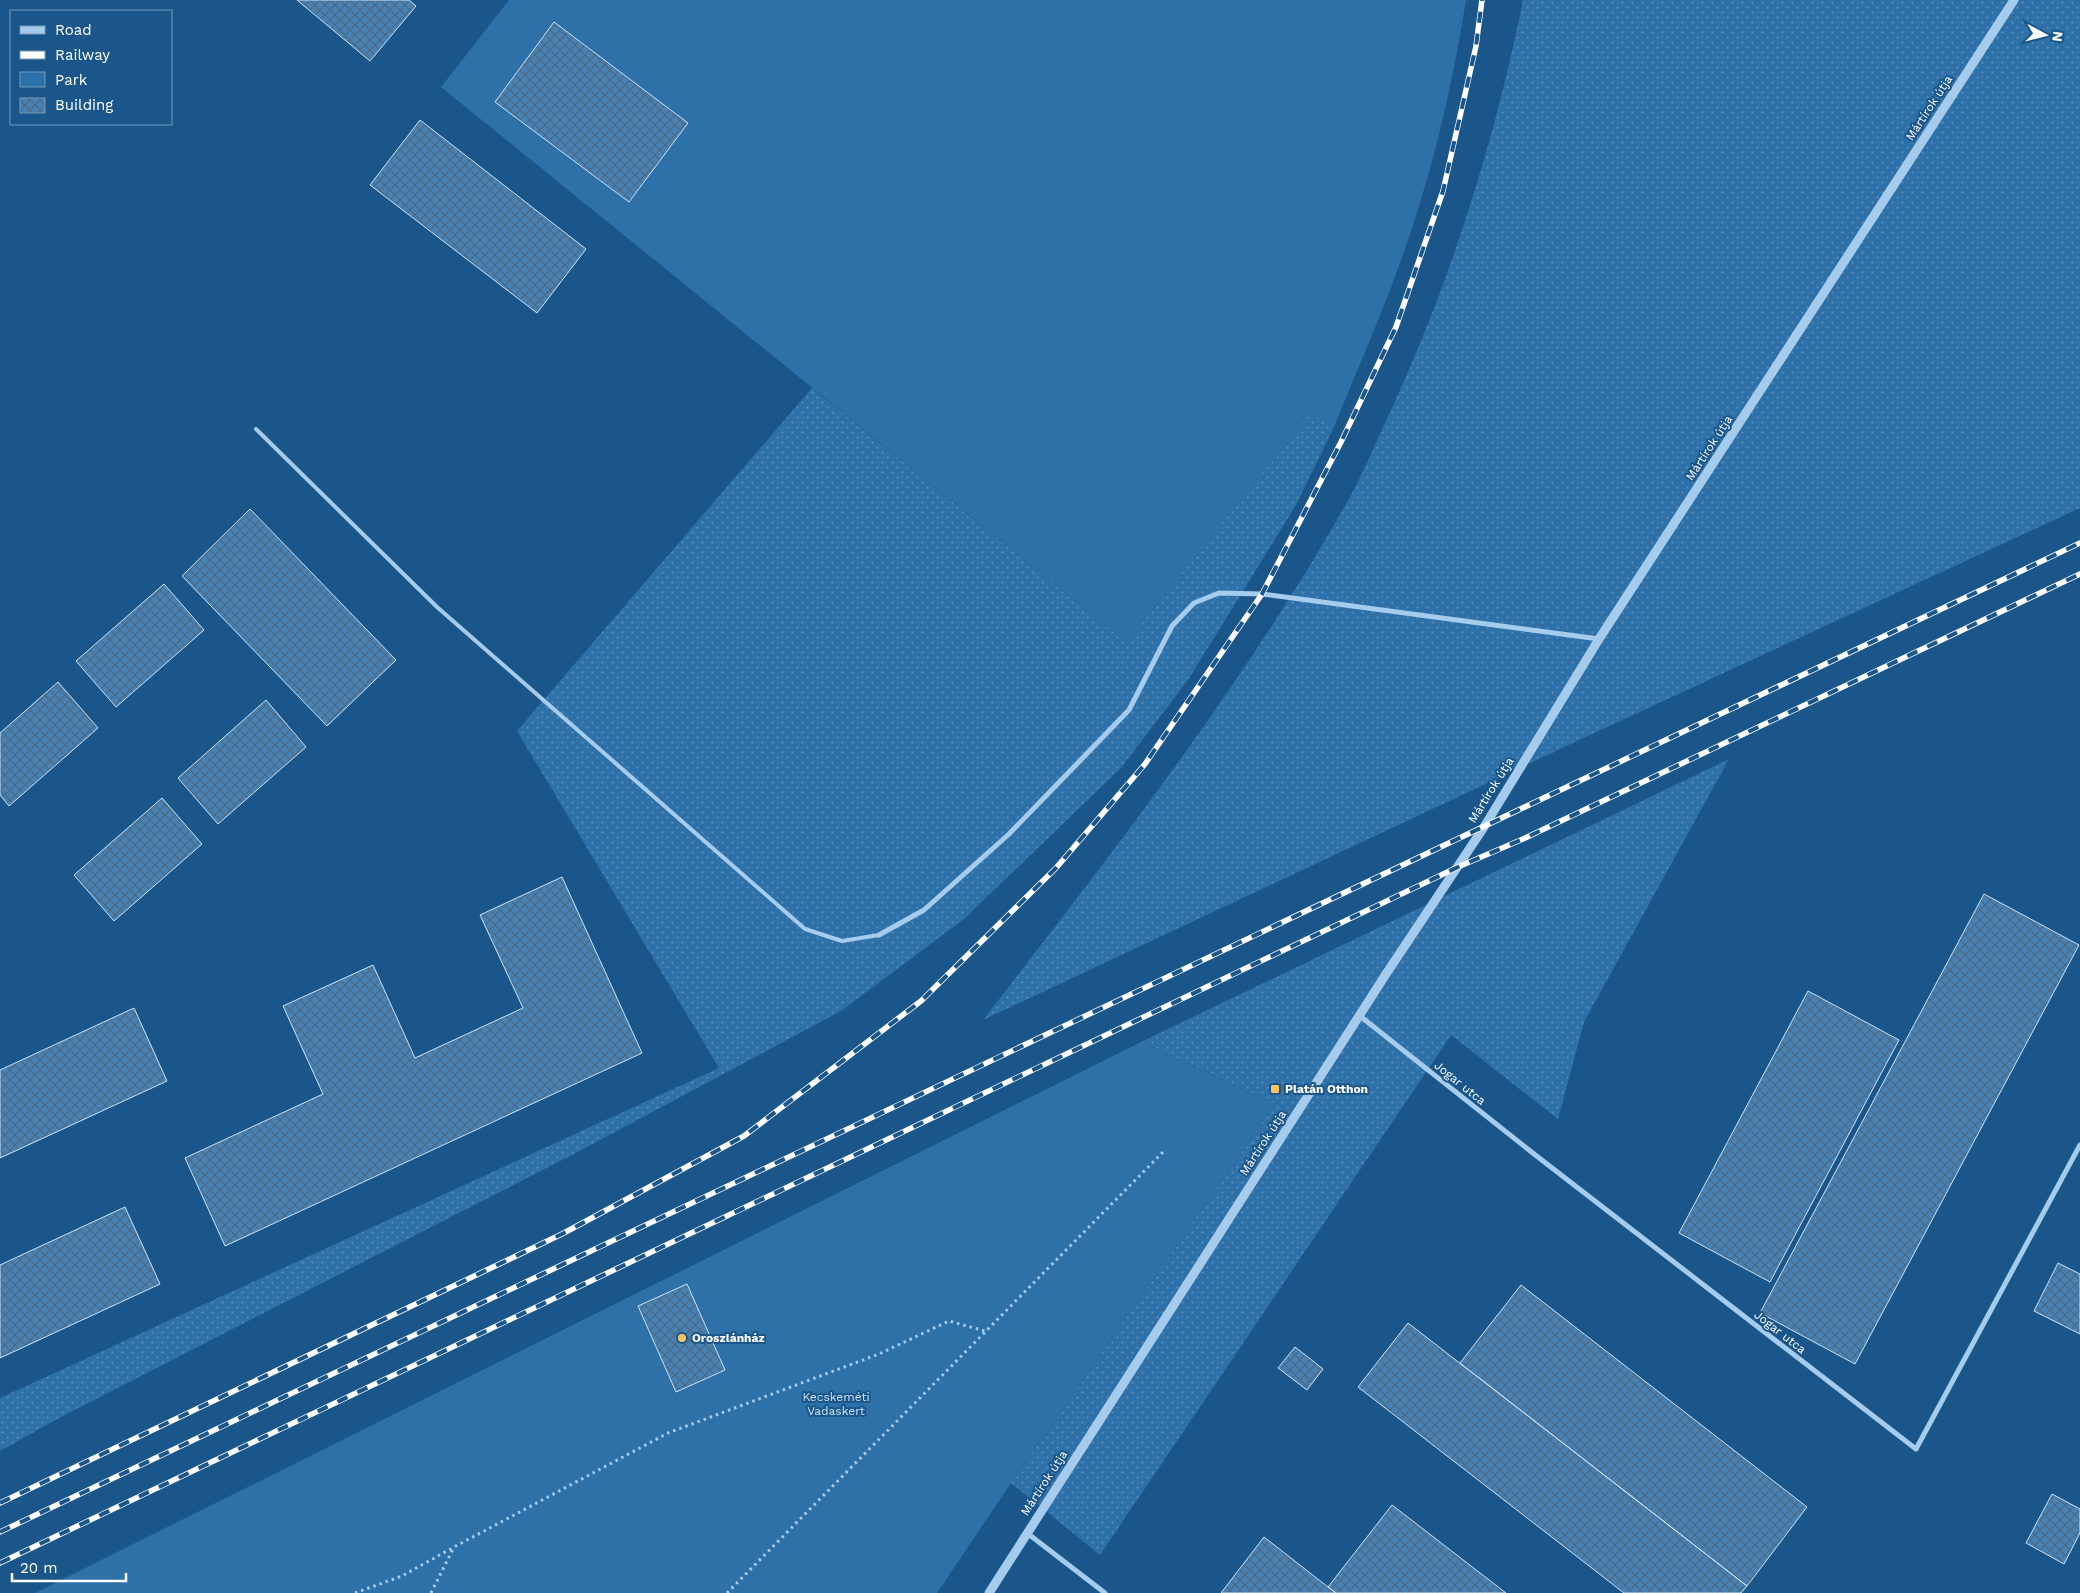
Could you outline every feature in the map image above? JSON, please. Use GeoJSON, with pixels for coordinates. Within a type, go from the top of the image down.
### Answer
{"type":"FeatureCollection","features":[{"type":"Feature","properties":{"kind":"street","name":"Mártírok útja"},"geometry":{"type":"LineString","coordinates":[[989,1593],[1478,835],[1599,639],[2014,0]]}},
{"type":"Feature","properties":{"kind":"street"},"geometry":{"type":"LineString","coordinates":[[879,935],[924,910],[1016,827],[1129,710],[1172,626],[1194,603],[1211,596],[1219,593],[1262,594],[1599,639]]}},
{"type":"Feature","properties":{"kind":"street","name":"Jogar utca"},"geometry":{"type":"LineString","coordinates":[[1360,1016],[1534,1154],[1916,1450],[2080,1145]]}},
{"type":"Feature","properties":{"kind":"street"},"geometry":{"type":"LineString","coordinates":[[1027,1533],[1105,1593]]}},
{"type":"Feature","properties":{"kind":"lane"},"geometry":{"type":"LineString","coordinates":[[256,429],[437,607],[805,929],[842,941],[879,935]]}},
{"type":"Feature","properties":{"kind":"path"},"geometry":{"type":"LineString","coordinates":[[727,1593],[1164,1151]]}},
{"type":"Feature","properties":{"kind":"path"},"geometry":{"type":"LineString","coordinates":[[355,1593],[402,1576],[454,1546],[668,1433],[879,1354],[949,1321],[985,1331]]}},
{"type":"Feature","properties":{"kind":"path"},"geometry":{"type":"LineString","coordinates":[[431,1593],[454,1546]]}},
{"type":"Feature","properties":{"kind":"green space"},"geometry":{"type":"Polygon","coordinates":[[[509,0],[1466,0],[1444,114],[1422,197],[1395,276],[1334,427],[1310,414],[1126,642],[441,87],[509,0]]]}},
{"type":"Feature","properties":{"kind":"green space"},"geometry":{"type":"Polygon","coordinates":[[[1523,0],[2080,0],[2080,508],[1592,734],[983,1020],[1176,765],[1267,633],[1310,566],[1350,497],[1408,372],[1449,269],[1467,216],[1498,108],[1523,0]]]}},
{"type":"Feature","properties":{"kind":"green space"},"geometry":{"type":"Polygon","coordinates":[[[812,388],[1126,642],[1310,413],[1334,427],[1296,505],[1188,680],[1121,768],[964,919],[841,1011],[570,1156],[59,1418],[0,1451],[0,1398],[719,1068],[517,731],[812,388]]]}},
{"type":"Feature","properties":{"kind":"green space"},"geometry":{"type":"Polygon","coordinates":[[[1729,759],[1584,1022],[1558,1119],[1451,1035],[1100,1555],[1011,1483],[1275,1104],[1141,1042],[1729,759]]]}},
{"type":"Feature","properties":{"kind":"green space","name":"Kecskeméti Vadaskert"},"geometry":{"type":"Polygon","coordinates":[[[1141,1042],[1275,1104],[1011,1483],[937,1593],[35,1593],[1141,1042]]]}},
{"type":"Feature","properties":{"kind":"building"},"geometry":{"type":"Polygon","coordinates":[[[297,0],[409,0],[416,6],[370,61],[297,0]]]}},
{"type":"Feature","properties":{"kind":"building"},"geometry":{"type":"Polygon","coordinates":[[[554,22],[688,123],[629,202],[495,102],[554,22]]]}},
{"type":"Feature","properties":{"kind":"building"},"geometry":{"type":"Polygon","coordinates":[[[420,120],[586,249],[537,313],[370,185],[420,120]]]}},
{"type":"Feature","properties":{"kind":"building"},"geometry":{"type":"Polygon","coordinates":[[[250,509],[396,660],[327,726],[182,576],[250,509]]]}},
{"type":"Feature","properties":{"kind":"building"},"geometry":{"type":"Polygon","coordinates":[[[164,584],[204,630],[116,707],[76,661],[164,584]]]}},
{"type":"Feature","properties":{"kind":"building"},"geometry":{"type":"Polygon","coordinates":[[[58,682],[98,728],[9,806],[0,795],[0,733],[58,682]]]}},
{"type":"Feature","properties":{"kind":"building"},"geometry":{"type":"Polygon","coordinates":[[[266,700],[306,747],[218,824],[178,778],[266,700]]]}},
{"type":"Feature","properties":{"kind":"building"},"geometry":{"type":"Polygon","coordinates":[[[162,798],[202,844],[114,921],[74,875],[162,798]]]}},
{"type":"Feature","properties":{"kind":"building"},"geometry":{"type":"Polygon","coordinates":[[[562,877],[642,1053],[225,1246],[185,1158],[323,1094],[283,1006],[373,965],[415,1058],[523,1008],[480,915],[562,877]]]}},
{"type":"Feature","properties":{"kind":"building"},"geometry":{"type":"Polygon","coordinates":[[[1984,894],[2079,945],[1855,1364],[1760,1313],[1984,894]]]}},
{"type":"Feature","properties":{"kind":"building"},"geometry":{"type":"Polygon","coordinates":[[[1808,991],[1899,1040],[1770,1282],[1679,1233],[1808,991]]]}},
{"type":"Feature","properties":{"kind":"building"},"geometry":{"type":"Polygon","coordinates":[[[134,1008],[167,1081],[0,1158],[0,1070],[134,1008]]]}},
{"type":"Feature","properties":{"kind":"building"},"geometry":{"type":"Polygon","coordinates":[[[125,1207],[160,1284],[0,1358],[0,1265],[125,1207]]]}},
{"type":"Feature","properties":{"kind":"building"},"geometry":{"type":"Polygon","coordinates":[[[2058,1263],[2080,1274],[2080,1334],[2034,1311],[2058,1263]]]}},
{"type":"Feature","properties":{"kind":"building","name":"Oroszlánház"},"geometry":{"type":"Polygon","coordinates":[[[687,1284],[725,1370],[676,1392],[638,1306],[687,1284]]]}},
{"type":"Feature","properties":{"kind":"building"},"geometry":{"type":"Polygon","coordinates":[[[1521,1285],[1807,1507],[1747,1586],[1460,1363],[1521,1285]]]}},
{"type":"Feature","properties":{"kind":"building"},"geometry":{"type":"Polygon","coordinates":[[[1408,1323],[1747,1586],[1741,1593],[1624,1593],[1358,1387],[1408,1323]]]}},
{"type":"Feature","properties":{"kind":"building"},"geometry":{"type":"Polygon","coordinates":[[[1295,1347],[1323,1369],[1307,1390],[1278,1368],[1295,1347]]]}},
{"type":"Feature","properties":{"kind":"building"},"geometry":{"type":"Polygon","coordinates":[[[2052,1494],[2080,1509],[2080,1533],[2064,1564],[2026,1543],[2052,1494]]]}},
{"type":"Feature","properties":{"kind":"building"},"geometry":{"type":"Polygon","coordinates":[[[1392,1505],[1506,1593],[1336,1593],[1328,1587],[1392,1505]]]}},
{"type":"Feature","properties":{"kind":"building"},"geometry":{"type":"Polygon","coordinates":[[[1264,1537],[1328,1587],[1336,1593],[1221,1593],[1264,1537]]]}},
{"type":"Feature","properties":{"kind":"railway"},"geometry":{"type":"LineString","coordinates":[[0,1503],[562,1234],[744,1136],[921,1001],[1056,868],[1145,764],[1262,594],[1341,442],[1396,327],[1443,191],[1476,46],[1482,0]]}},
{"type":"Feature","properties":{"kind":"railway"},"geometry":{"type":"LineString","coordinates":[[0,1532],[2080,543]]}},
{"type":"Feature","properties":{"kind":"railway"},"geometry":{"type":"LineString","coordinates":[[0,1563],[1458,867],[1523,839],[2080,574]]}},
{"type":"Feature","properties":{"kind":"place","name":"Platán Otthon"},"geometry":{"type":"Point","coordinates":[1275,1089]}},
{"type":"Feature","properties":{"kind":"place","name":"Oroszlánház"},"geometry":{"type":"Point","coordinates":[682,1338]}}]}
